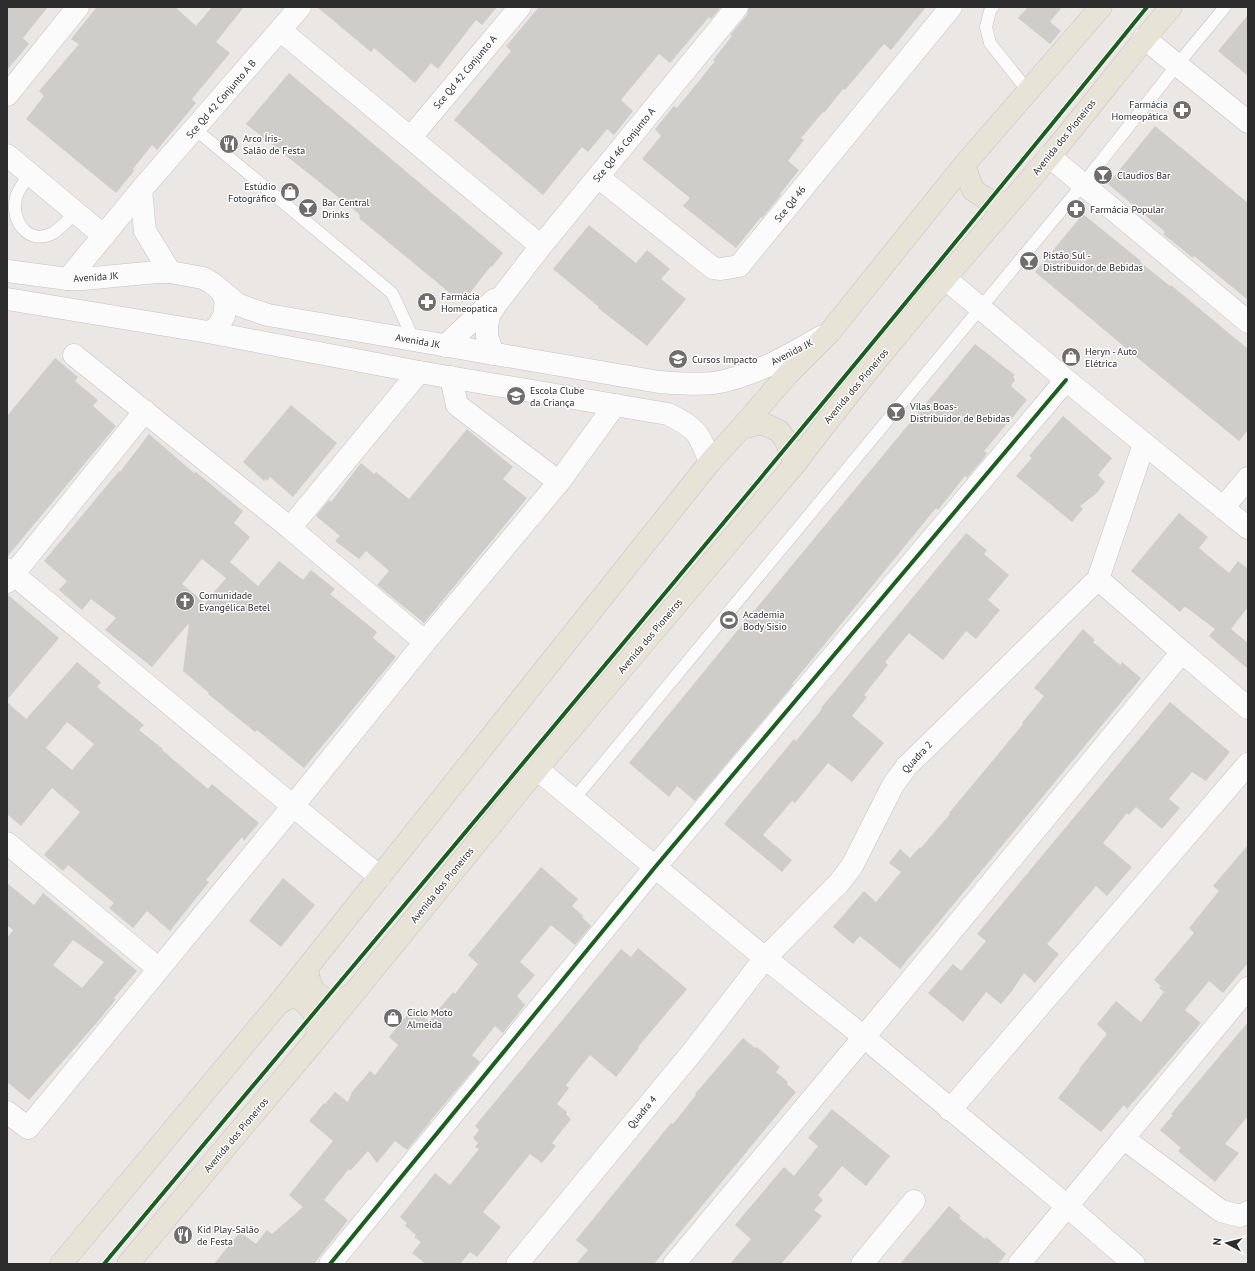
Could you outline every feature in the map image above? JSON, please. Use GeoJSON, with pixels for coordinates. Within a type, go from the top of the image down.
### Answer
{"type":"FeatureCollection","features":[{"type":"Feature","properties":{"kind":"main road","name":"Avenida dos Pioneiros"},"geometry":{"type":"LineString","coordinates":[[128,1264],[317,1038],[538,769],[795,464],[832,415],[1049,156],[1144,38],[1171,7]]}},
{"type":"Feature","properties":{"kind":"main road"},"geometry":{"type":"LineString","coordinates":[[61,1264],[279,1003],[710,462],[788,374],[829,333],[964,164],[1028,91],[1096,9]]}},
{"type":"Feature","properties":{"kind":"main road"},"geometry":{"type":"LineString","coordinates":[[964,164],[973,190],[990,201],[1009,203]]}},
{"type":"Feature","properties":{"kind":"main road"},"geometry":{"type":"LineString","coordinates":[[741,428],[758,424],[766,425],[779,431],[785,439],[795,464]]}},
{"type":"Feature","properties":{"kind":"main road"},"geometry":{"type":"LineString","coordinates":[[307,968],[309,982],[316,993],[321,997],[335,1002],[352,995]]}},
{"type":"Feature","properties":{"kind":"main road"},"geometry":{"type":"LineString","coordinates":[[279,1003],[288,998],[300,999],[305,1003],[316,1018],[317,1038]]}},
{"type":"Feature","properties":{"kind":"street"},"geometry":{"type":"LineString","coordinates":[[7,95],[78,7]]}},
{"type":"Feature","properties":{"kind":"street","name":"Sce Qd 42 Conjunto A B"},"geometry":{"type":"LineString","coordinates":[[68,279],[141,190],[300,7]]}},
{"type":"Feature","properties":{"kind":"street","name":"Sce Qd 42 Conjunto A"},"geometry":{"type":"LineString","coordinates":[[411,137],[520,7]]}},
{"type":"Feature","properties":{"kind":"street","name":"Sce Qd 46 Conjunto A"},"geometry":{"type":"LineString","coordinates":[[493,354],[487,336],[487,325],[489,315],[497,303],[541,246],[737,7]]}},
{"type":"Feature","properties":{"kind":"street","name":"Sce Qd 46"},"geometry":{"type":"LineString","coordinates":[[598,177],[713,268],[721,269],[739,266],[950,7]]}},
{"type":"Feature","properties":{"kind":"street"},"geometry":{"type":"LineString","coordinates":[[280,30],[541,246]]}},
{"type":"Feature","properties":{"kind":"street"},"geometry":{"type":"LineString","coordinates":[[1144,38],[1248,122]]}},
{"type":"Feature","properties":{"kind":"street"},"geometry":{"type":"LineString","coordinates":[[7,155],[104,236]]}},
{"type":"Feature","properties":{"kind":"street"},"geometry":{"type":"LineString","coordinates":[[1049,156],[1248,322]]}},
{"type":"Feature","properties":{"kind":"street"},"geometry":{"type":"LineString","coordinates":[[141,190],[145,230],[170,272]]}},
{"type":"Feature","properties":{"kind":"street","name":"Avenida JK"},"geometry":{"type":"LineString","coordinates":[[7,271],[68,279],[170,272],[203,278],[237,304],[268,315],[658,382],[685,384],[714,383],[750,373],[786,357],[829,333]]}},
{"type":"Feature","properties":{"kind":"street"},"geometry":{"type":"LineString","coordinates":[[946,279],[1066,380],[1248,528]]}},
{"type":"Feature","properties":{"kind":"street","name":"Sce Qd 46 Conjunto A"},"geometry":{"type":"LineString","coordinates":[[445,346],[512,283]]}},
{"type":"Feature","properties":{"kind":"street"},"geometry":{"type":"LineString","coordinates":[[208,332],[217,328],[224,316],[226,301],[222,292]]}},
{"type":"Feature","properties":{"kind":"street"},"geometry":{"type":"LineString","coordinates":[[7,299],[208,332],[419,372],[668,414],[693,429],[701,439],[710,462]]}},
{"type":"Feature","properties":{"kind":"street"},"geometry":{"type":"LineString","coordinates":[[74,354],[290,528],[425,642]]}},
{"type":"Feature","properties":{"kind":"street"},"geometry":{"type":"LineString","coordinates":[[290,528],[419,372]]}},
{"type":"Feature","properties":{"kind":"street"},"geometry":{"type":"LineString","coordinates":[[451,377],[457,405],[559,482]]}},
{"type":"Feature","properties":{"kind":"street"},"geometry":{"type":"LineString","coordinates":[[339,1261],[656,866],[1066,380]]}},
{"type":"Feature","properties":{"kind":"street"},"geometry":{"type":"LineString","coordinates":[[7,1112],[28,1128],[293,806],[425,642],[559,482],[616,405]]}},
{"type":"Feature","properties":{"kind":"street"},"geometry":{"type":"LineString","coordinates":[[146,411],[9,575],[380,877]]}},
{"type":"Feature","properties":{"kind":"street"},"geometry":{"type":"LineString","coordinates":[[1144,444],[1098,579],[1248,708]]}},
{"type":"Feature","properties":{"kind":"street"},"geometry":{"type":"LineString","coordinates":[[1223,508],[1248,478]]}},
{"type":"Feature","properties":{"kind":"street","name":"Quadra 2"},"geometry":{"type":"LineString","coordinates":[[765,958],[839,883],[852,866],[893,785],[907,766],[1098,579]]}},
{"type":"Feature","properties":{"kind":"street"},"geometry":{"type":"LineString","coordinates":[[674,1264],[864,1037],[1182,652]]}},
{"type":"Feature","properties":{"kind":"street"},"geometry":{"type":"LineString","coordinates":[[950,1110],[1248,764]]}},
{"type":"Feature","properties":{"kind":"street"},"geometry":{"type":"LineString","coordinates":[[538,769],[765,958],[864,1037],[1067,1206],[1134,1264]]}},
{"type":"Feature","properties":{"kind":"street"},"geometry":{"type":"LineString","coordinates":[[7,843],[159,969]]}},
{"type":"Feature","properties":{"kind":"street","name":"Quadra 4"},"geometry":{"type":"LineString","coordinates":[[517,1264],[694,1050],[765,958]]}},
{"type":"Feature","properties":{"kind":"street"},"geometry":{"type":"LineString","coordinates":[[1019,1264],[1248,988]]}},
{"type":"Feature","properties":{"kind":"street"},"geometry":{"type":"LineString","coordinates":[[1123,1138],[1221,1211],[1240,1216],[1248,1212]]}},
{"type":"Feature","properties":{"kind":"street"},"geometry":{"type":"LineString","coordinates":[[862,1264],[914,1201]]}},
{"type":"Feature","properties":{"kind":"lane"},"geometry":{"type":"LineString","coordinates":[[993,7],[990,11],[986,27],[990,43],[1028,91]]}},
{"type":"Feature","properties":{"kind":"lane"},"geometry":{"type":"LineString","coordinates":[[574,799],[1083,184],[1225,7]]}},
{"type":"Feature","properties":{"kind":"lane"},"geometry":{"type":"LineString","coordinates":[[195,128],[392,292],[414,340]]}},
{"type":"Feature","properties":{"kind":"lane"},"geometry":{"type":"LineString","coordinates":[[29,174],[16,198],[14,213],[19,226],[29,234],[41,236],[53,233],[76,212]]}},
{"type":"Feature","properties":{"kind":"building"},"geometry":{"type":"Polygon","coordinates":[[[7,7],[48,7],[23,38],[29,44],[7,70],[7,7]]]}},
{"type":"Feature","properties":{"kind":"building"},"geometry":{"type":"Polygon","coordinates":[[[97,7],[175,7],[196,26],[212,7],[244,7],[216,42],[230,53],[192,99],[196,103],[157,150],[152,145],[116,193],[26,119],[44,96],[39,91],[79,44],[71,39],[97,7]]]}},
{"type":"Feature","properties":{"kind":"building"},"geometry":{"type":"Polygon","coordinates":[[[317,7],[497,7],[482,25],[476,20],[438,69],[431,63],[415,83],[374,48],[371,52],[317,7]]]}},
{"type":"Feature","properties":{"kind":"building"},"geometry":{"type":"Polygon","coordinates":[[[539,7],[721,7],[711,19],[709,17],[670,63],[659,54],[621,100],[633,111],[614,135],[607,129],[588,152],[582,147],[543,195],[454,120],[511,51],[506,46],[539,7]]]}},
{"type":"Feature","properties":{"kind":"building"},"geometry":{"type":"Polygon","coordinates":[[[749,7],[926,7],[891,50],[884,44],[845,90],[843,89],[801,138],[804,140],[788,161],[799,170],[780,194],[781,195],[736,248],[683,206],[690,198],[642,159],[661,136],[655,129],[674,106],[677,108],[715,61],[713,60],[732,36],[730,35],[747,15],[749,7]]]}},
{"type":"Feature","properties":{"kind":"building"},"geometry":{"type":"Polygon","coordinates":[[[1028,7],[1062,7],[1050,22],[1061,31],[1050,44],[1018,18],[1028,7]]]}},
{"type":"Feature","properties":{"kind":"building"},"geometry":{"type":"Polygon","coordinates":[[[1248,15],[1248,76],[1218,51],[1248,15]]]}},
{"type":"Feature","properties":{"kind":"building"},"geometry":{"type":"Polygon","coordinates":[[[289,73],[503,253],[462,303],[360,219],[359,214],[352,208],[246,124],[289,73]]]}},
{"type":"Feature","properties":{"kind":"building"},"geometry":{"type":"Polygon","coordinates":[[[1155,126],[1248,203],[1248,300],[1194,256],[1193,258],[1163,234],[1165,232],[1108,184],[1155,126]]]}},
{"type":"Feature","properties":{"kind":"building"},"geometry":{"type":"Polygon","coordinates":[[[1083,214],[1248,349],[1248,430],[1239,441],[1035,272],[1083,214]]]}},
{"type":"Feature","properties":{"kind":"building"},"geometry":{"type":"Polygon","coordinates":[[[589,225],[636,263],[647,250],[670,269],[661,279],[686,299],[647,346],[598,308],[599,307],[553,269],[589,225]]]}},
{"type":"Feature","properties":{"kind":"building"},"geometry":{"type":"Polygon","coordinates":[[[975,344],[1015,375],[1013,377],[1015,380],[1011,386],[1027,400],[984,451],[987,453],[983,459],[967,478],[965,476],[938,510],[936,508],[792,684],[793,685],[695,801],[677,786],[669,797],[629,763],[742,625],[748,613],[755,610],[975,344]]]}},
{"type":"Feature","properties":{"kind":"building"},"geometry":{"type":"Polygon","coordinates":[[[55,358],[78,377],[75,381],[98,400],[93,406],[116,426],[7,557],[7,416],[55,358]]]}},
{"type":"Feature","properties":{"kind":"building"},"geometry":{"type":"Polygon","coordinates":[[[291,405],[337,443],[293,497],[270,477],[267,481],[265,479],[264,481],[243,462],[291,405]]]}},
{"type":"Feature","properties":{"kind":"building"},"geometry":{"type":"Polygon","coordinates":[[[1063,416],[1112,458],[1098,475],[1105,482],[1097,493],[1080,506],[1083,509],[1072,522],[1016,476],[1032,458],[1029,456],[1063,416]]]}},
{"type":"Feature","properties":{"kind":"building"},"geometry":{"type":"Polygon","coordinates":[[[467,429],[513,467],[503,479],[527,498],[424,623],[377,585],[389,571],[366,551],[359,559],[335,541],[340,536],[316,516],[329,500],[331,502],[361,463],[374,474],[376,472],[409,499],[467,429]]]}},
{"type":"Feature","properties":{"kind":"building"},"geometry":{"type":"Polygon","coordinates":[[[149,434],[194,473],[196,472],[243,511],[234,523],[250,537],[230,562],[258,586],[279,561],[303,580],[311,570],[335,589],[330,594],[377,632],[373,638],[396,657],[304,768],[257,730],[255,732],[208,694],[209,693],[183,671],[189,623],[152,667],[105,630],[116,618],[91,599],[82,610],[59,590],[67,581],[44,561],[119,471],[120,472],[149,434]],[[202,559],[182,584],[205,603],[226,578],[202,559]]]}},
{"type":"Feature","properties":{"kind":"building"},"geometry":{"type":"Polygon","coordinates":[[[1179,513],[1208,537],[1199,548],[1229,573],[1238,561],[1248,569],[1248,607],[1231,629],[1248,643],[1248,669],[1209,636],[1215,629],[1187,608],[1184,607],[1180,612],[1131,571],[1179,513]]]}},
{"type":"Feature","properties":{"kind":"building"},"geometry":{"type":"Polygon","coordinates":[[[966,533],[987,550],[984,554],[1009,575],[988,600],[1000,610],[976,639],[966,631],[943,660],[909,633],[885,662],[888,665],[864,695],[867,697],[852,716],[884,743],[852,782],[828,763],[795,803],[792,801],[763,835],[792,860],[782,872],[724,824],[794,739],[796,741],[822,709],[821,708],[966,533]]]}},
{"type":"Feature","properties":{"kind":"building"},"geometry":{"type":"Polygon","coordinates":[[[7,594],[59,638],[7,700],[7,594]]]}},
{"type":"Feature","properties":{"kind":"building"},"geometry":{"type":"Polygon","coordinates":[[[1083,629],[1095,640],[1093,642],[1120,665],[1122,662],[1141,678],[900,969],[860,936],[853,944],[833,927],[864,891],[876,902],[901,872],[889,863],[900,849],[910,858],[920,847],[921,848],[950,814],[949,813],[1023,724],[1022,723],[1044,696],[1034,688],[1083,629]]]}},
{"type":"Feature","properties":{"kind":"building"},"geometry":{"type":"Polygon","coordinates":[[[77,662],[101,682],[97,687],[144,725],[139,730],[208,789],[212,784],[259,823],[244,841],[242,837],[206,880],[209,882],[170,931],[147,911],[133,928],[109,908],[114,903],[68,865],[63,871],[44,855],[80,812],[52,788],[21,826],[7,814],[7,702],[26,719],[77,662]],[[67,722],[46,748],[72,770],[94,744],[67,722]]]}},
{"type":"Feature","properties":{"kind":"building"},"geometry":{"type":"Polygon","coordinates":[[[1170,702],[1230,752],[1206,781],[1192,772],[1169,799],[1180,808],[1162,829],[1136,807],[1129,815],[1127,813],[1103,843],[1132,867],[1107,896],[1096,886],[1047,944],[1059,954],[1035,983],[1024,973],[1001,1004],[986,992],[963,1022],[928,993],[953,964],[961,971],[986,941],[977,934],[1170,702]]]}},
{"type":"Feature","properties":{"kind":"building"},"geometry":{"type":"Polygon","coordinates":[[[1248,845],[1248,963],[1223,993],[1209,981],[1185,1010],[1201,1023],[1127,1109],[1124,1105],[1101,1132],[1058,1098],[1107,1034],[1097,1024],[1116,1001],[1141,1022],[1164,992],[1159,988],[1161,986],[1154,980],[1194,933],[1189,928],[1219,891],[1213,886],[1248,845]]]}},
{"type":"Feature","properties":{"kind":"building"},"geometry":{"type":"Polygon","coordinates":[[[541,867],[578,899],[572,906],[591,926],[575,945],[551,925],[520,962],[535,975],[517,996],[525,1005],[503,1033],[495,1026],[472,1055],[480,1062],[407,1150],[395,1141],[377,1163],[368,1151],[350,1171],[349,1169],[324,1200],[348,1220],[314,1264],[214,1264],[240,1232],[256,1244],[267,1230],[272,1234],[303,1207],[289,1195],[333,1141],[309,1121],[335,1092],[348,1102],[352,1092],[370,1071],[375,1075],[398,1045],[389,1037],[413,1008],[429,1021],[453,992],[455,994],[478,964],[468,955],[541,867]]]}},
{"type":"Feature","properties":{"kind":"building"},"geometry":{"type":"Polygon","coordinates":[[[283,878],[315,905],[281,947],[249,921],[283,878]]]}},
{"type":"Feature","properties":{"kind":"building"},"geometry":{"type":"Polygon","coordinates":[[[7,883],[34,905],[43,893],[137,971],[114,998],[116,999],[100,1019],[29,1100],[7,1082],[7,938],[13,930],[7,925],[7,883]],[[73,940],[53,965],[82,988],[104,962],[73,940]]]}},
{"type":"Feature","properties":{"kind":"building"},"geometry":{"type":"Polygon","coordinates":[[[638,948],[687,989],[638,1047],[639,1048],[616,1077],[590,1055],[566,1085],[569,1088],[557,1104],[567,1112],[566,1114],[571,1119],[552,1143],[556,1146],[542,1163],[530,1154],[483,1212],[501,1227],[477,1257],[470,1252],[460,1264],[426,1264],[412,1253],[421,1242],[414,1237],[416,1235],[405,1226],[407,1223],[400,1217],[435,1173],[450,1185],[479,1149],[475,1147],[478,1143],[473,1138],[479,1130],[475,1126],[621,949],[631,957],[638,948]]]}},
{"type":"Feature","properties":{"kind":"building"},"geometry":{"type":"Polygon","coordinates":[[[1248,1022],[1248,1116],[1225,1144],[1239,1153],[1215,1182],[1178,1151],[1181,1148],[1160,1130],[1173,1115],[1171,1114],[1248,1022]]]}},
{"type":"Feature","properties":{"kind":"building"},"geometry":{"type":"Polygon","coordinates":[[[743,1038],[755,1048],[757,1047],[780,1067],[776,1072],[788,1082],[787,1084],[796,1092],[654,1264],[576,1264],[588,1250],[576,1240],[671,1123],[673,1124],[696,1095],[695,1094],[743,1038]]]}},
{"type":"Feature","properties":{"kind":"building"},"geometry":{"type":"Polygon","coordinates":[[[832,1109],[890,1156],[866,1186],[842,1166],[818,1195],[823,1200],[814,1210],[822,1216],[781,1264],[730,1264],[751,1239],[735,1225],[784,1167],[794,1176],[818,1146],[808,1138],[832,1109]]]}},
{"type":"Feature","properties":{"kind":"building"},"geometry":{"type":"Polygon","coordinates":[[[949,1206],[961,1216],[959,1218],[985,1239],[986,1237],[1006,1254],[998,1264],[900,1264],[949,1206]]]}},
{"type":"Feature","properties":{"kind":"cycle path"},"geometry":{"type":"LineString","coordinates":[[104,1264],[759,480],[1147,7]]}},
{"type":"Feature","properties":{"kind":"cycle path"},"geometry":{"type":"LineString","coordinates":[[330,1264],[656,866],[1066,380]]}},
{"type":"Feature","properties":{"kind":"place","name":"Farmácia Homeopática"},"geometry":{"type":"Point","coordinates":[1182,110]}},
{"type":"Feature","properties":{"kind":"place","name":"Arco Íris- Salão de Festa"},"geometry":{"type":"Point","coordinates":[229,144]}},
{"type":"Feature","properties":{"kind":"place","name":"Claudios Bar"},"geometry":{"type":"Point","coordinates":[1103,175]}},
{"type":"Feature","properties":{"kind":"place","name":"Estúdio Fotográfico"},"geometry":{"type":"Point","coordinates":[290,192]}},
{"type":"Feature","properties":{"kind":"place","name":"Bar Central Drinks"},"geometry":{"type":"Point","coordinates":[308,208]}},
{"type":"Feature","properties":{"kind":"place","name":"Farmácia Popular"},"geometry":{"type":"Point","coordinates":[1076,209]}},
{"type":"Feature","properties":{"kind":"place","name":"Pistão Sul - Distribuidor de Bebidas"},"geometry":{"type":"Point","coordinates":[1029,261]}},
{"type":"Feature","properties":{"kind":"place","name":"Farmácia Homeopatica"},"geometry":{"type":"Point","coordinates":[427,302]}},
{"type":"Feature","properties":{"kind":"place","name":"Heryn - Auto Elétrica"},"geometry":{"type":"Point","coordinates":[1071,357]}},
{"type":"Feature","properties":{"kind":"place","name":"Cursos Impacto"},"geometry":{"type":"Point","coordinates":[678,359]}},
{"type":"Feature","properties":{"kind":"place","name":"Escola Clube da Criança"},"geometry":{"type":"Point","coordinates":[516,396]}},
{"type":"Feature","properties":{"kind":"place","name":"Vilas Boas- Distribuidor de Bebidas"},"geometry":{"type":"Point","coordinates":[896,412]}},
{"type":"Feature","properties":{"kind":"place","name":"Comunidade Evangélica Betel"},"geometry":{"type":"Point","coordinates":[185,601]}},
{"type":"Feature","properties":{"kind":"place","name":"Academia Body Sisio"},"geometry":{"type":"Point","coordinates":[729,620]}},
{"type":"Feature","properties":{"kind":"place","name":"Ciclo Moto Almeida"},"geometry":{"type":"Point","coordinates":[393,1018]}},
{"type":"Feature","properties":{"kind":"place","name":"Kid Play-Salão de Festa"},"geometry":{"type":"Point","coordinates":[183,1235]}}]}
